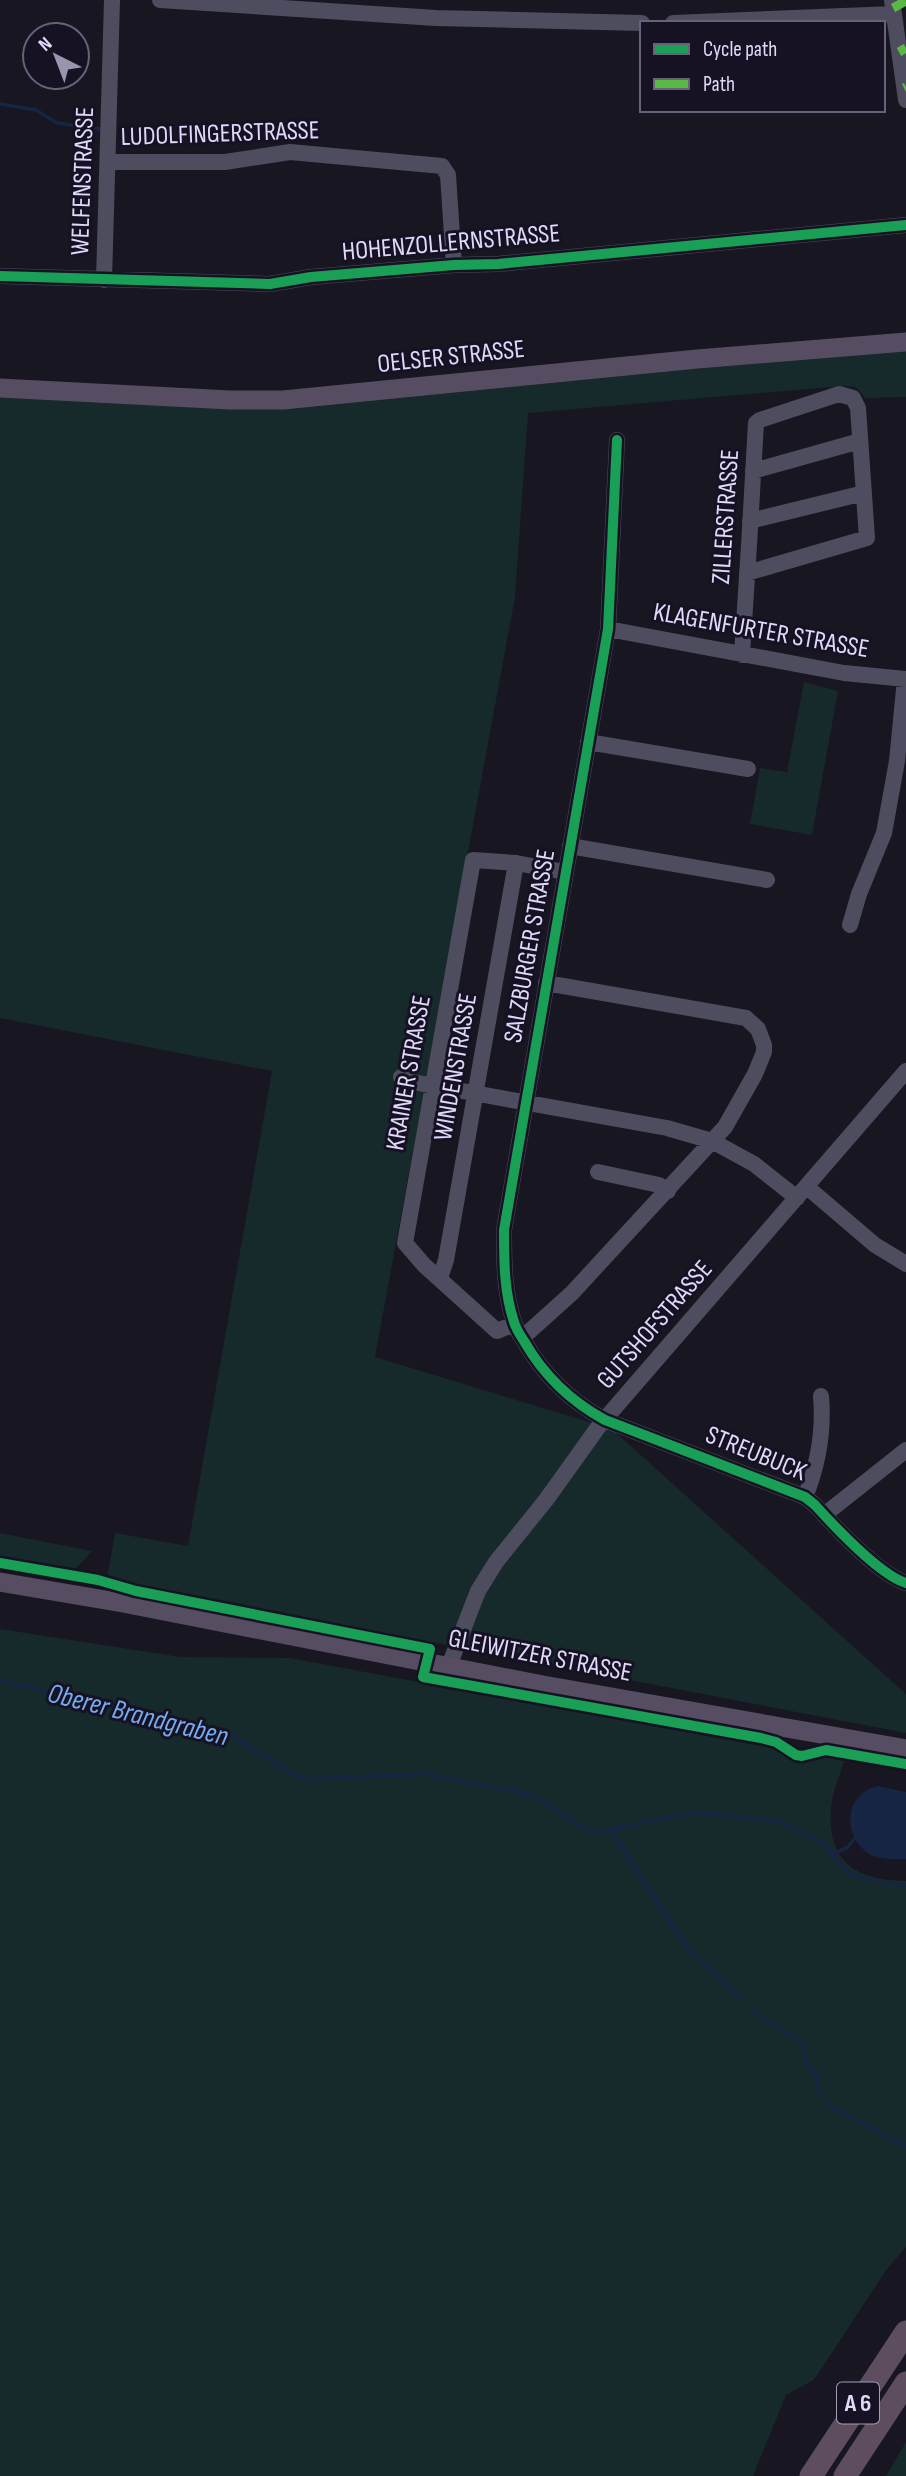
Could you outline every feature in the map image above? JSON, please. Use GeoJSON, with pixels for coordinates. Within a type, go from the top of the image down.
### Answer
{"type":"FeatureCollection","features":[{"type":"Feature","properties":{"kind":"highway","name":"A 6"},"geometry":{"type":"LineString","coordinates":[[811,2476],[906,2332]]}},
{"type":"Feature","properties":{"kind":"highway","name":"A 6"},"geometry":{"type":"LineString","coordinates":[[845,2476],[906,2383]]}},
{"type":"Feature","properties":{"kind":"main road","name":"OELSER STRASSE"},"geometry":{"type":"LineString","coordinates":[[0,388],[230,400],[283,400],[697,359],[906,342]]}},
{"type":"Feature","properties":{"kind":"main road","name":"GLEIWITZER STRASSE"},"geometry":{"type":"LineString","coordinates":[[0,1582],[123,1603],[663,1707],[906,1749]]}},
{"type":"Feature","properties":{"kind":"street","name":"WELFENSTRASSE"},"geometry":{"type":"LineString","coordinates":[[104,280],[112,0]]}},
{"type":"Feature","properties":{"kind":"street"},"geometry":{"type":"LineString","coordinates":[[160,0],[436,18],[640,23]]}},
{"type":"Feature","properties":{"kind":"street"},"geometry":{"type":"LineString","coordinates":[[699,21],[896,6],[905,92]]}},
{"type":"Feature","properties":{"kind":"street","name":"LUDOLFINGERSTRASSE"},"geometry":{"type":"LineString","coordinates":[[108,162],[225,162],[290,152],[442,166],[448,175],[454,265]]}},
{"type":"Feature","properties":{"kind":"street","name":"HOHENZOLLERNSTRASSE"},"geometry":{"type":"LineString","coordinates":[[0,276],[270,284],[311,277],[498,264],[906,225]]}},
{"type":"Feature","properties":{"kind":"street","name":"ZILLERSTRASSE"},"geometry":{"type":"LineString","coordinates":[[742,654],[756,423],[839,394],[853,398],[856,404],[860,441]]}},
{"type":"Feature","properties":{"kind":"street","name":"SALZBURGER STRASSE"},"geometry":{"type":"LineString","coordinates":[[605,1420],[561,1390],[543,1371],[518,1331],[505,1279],[504,1230],[608,629],[617,440]]}},
{"type":"Feature","properties":{"kind":"street"},"geometry":{"type":"LineString","coordinates":[[747,573],[867,538],[860,441],[753,471]]}},
{"type":"Feature","properties":{"kind":"street"},"geometry":{"type":"LineString","coordinates":[[750,521],[864,493]]}},
{"type":"Feature","properties":{"kind":"street","name":"KLAGENFURTER STRASSE"},"geometry":{"type":"LineString","coordinates":[[608,629],[844,673],[905,679]]}},
{"type":"Feature","properties":{"kind":"street"},"geometry":{"type":"LineString","coordinates":[[850,925],[859,894],[884,833],[897,761],[905,679]]}},
{"type":"Feature","properties":{"kind":"street"},"geometry":{"type":"LineString","coordinates":[[588,742],[748,769]]}},
{"type":"Feature","properties":{"kind":"street"},"geometry":{"type":"LineString","coordinates":[[570,846],[767,880]]}},
{"type":"Feature","properties":{"kind":"street","name":"KRAINER STRASSE"},"geometry":{"type":"LineString","coordinates":[[518,1331],[497,1331],[408,1250],[404,1243],[473,859],[565,872]]}},
{"type":"Feature","properties":{"kind":"street","name":"WINDENSTRASSE"},"geometry":{"type":"LineString","coordinates":[[440,1278],[446,1260],[516,863]]}},
{"type":"Feature","properties":{"kind":"street"},"geometry":{"type":"LineString","coordinates":[[518,1331],[572,1293],[725,1127],[761,1061],[764,1045],[758,1029],[746,1018],[546,983]]}},
{"type":"Feature","properties":{"kind":"street","name":"GUTSHOFSTRASSE"},"geometry":{"type":"LineString","coordinates":[[449,1665],[478,1591],[496,1562],[605,1420],[906,1071]]}},
{"type":"Feature","properties":{"kind":"street"},"geometry":{"type":"LineString","coordinates":[[401,1077],[407,1081],[431,1086],[667,1128],[712,1141],[802,1193],[906,1264]]}},
{"type":"Feature","properties":{"kind":"street"},"geometry":{"type":"LineString","coordinates":[[598,1172],[659,1185],[668,1191]]}},
{"type":"Feature","properties":{"kind":"street","name":"STREUBUCK"},"geometry":{"type":"LineString","coordinates":[[804,1497],[815,1471],[822,1428],[821,1396]]}},
{"type":"Feature","properties":{"kind":"street","name":"STREUBUCK"},"geometry":{"type":"LineString","coordinates":[[605,1420],[804,1497],[878,1566],[895,1580],[906,1583]]}},
{"type":"Feature","properties":{"kind":"street"},"geometry":{"type":"LineString","coordinates":[[824,1515],[906,1450]]}},
{"type":"Feature","properties":{"kind":"green space"},"geometry":{"type":"Polygon","coordinates":[[[906,349],[906,397],[865,398],[856,387],[843,386],[528,413],[515,597],[375,1357],[612,1429],[906,1694],[906,1733],[113,1581],[108,1573],[115,1533],[188,1546],[272,1071],[0,1018],[0,397],[258,408],[906,349]]]}},
{"type":"Feature","properties":{"kind":"green space"},"geometry":{"type":"Polygon","coordinates":[[[804,682],[838,691],[812,835],[750,824],[760,768],[787,772],[804,682]]]}},
{"type":"Feature","properties":{"kind":"green space"},"geometry":{"type":"Polygon","coordinates":[[[0,1533],[92,1551],[74,1571],[0,1560],[0,1533]]]}},
{"type":"Feature","properties":{"kind":"green space"},"geometry":{"type":"Polygon","coordinates":[[[0,1629],[181,1657],[290,1658],[844,1761],[831,1808],[831,1827],[840,1855],[859,1872],[872,1877],[906,1881],[906,2247],[887,2269],[814,2380],[786,2395],[753,2476],[0,2476],[0,1629]]]}},
{"type":"Feature","properties":{"kind":"green space"},"geometry":{"type":"Polygon","coordinates":[[[906,2442],[906,2476],[886,2476],[906,2442]]]}},
{"type":"Feature","properties":{"kind":"water"},"geometry":{"type":"Polygon","coordinates":[[[878,1786],[906,1792],[906,1859],[873,1856],[863,1849],[851,1829],[852,1807],[866,1791],[878,1786]]]}},
{"type":"Feature","properties":{"kind":"waterway"},"geometry":{"type":"LineString","coordinates":[[0,104],[36,110],[57,123],[100,129]]}},
{"type":"Feature","properties":{"kind":"waterway","name":"Oberer Brandgraben"},"geometry":{"type":"LineString","coordinates":[[0,1681],[234,1737],[293,1774],[306,1779],[425,1774],[533,1795],[589,1831]]}},
{"type":"Feature","properties":{"kind":"waterway","name":"Oberer Brandgraben"},"geometry":{"type":"LineString","coordinates":[[594,1833],[695,1812],[779,1822],[822,1842],[850,1875],[886,1884],[906,1885]]}},
{"type":"Feature","properties":{"kind":"waterway"},"geometry":{"type":"LineString","coordinates":[[610,1829],[689,1951],[744,2000]]}},
{"type":"Feature","properties":{"kind":"waterway"},"geometry":{"type":"LineString","coordinates":[[833,1853],[847,1848],[856,1837]]}},
{"type":"Feature","properties":{"kind":"waterway"},"geometry":{"type":"LineString","coordinates":[[753,2009],[768,2022],[803,2042],[805,2060],[817,2078],[820,2095]]}},
{"type":"Feature","properties":{"kind":"waterway"},"geometry":{"type":"LineString","coordinates":[[829,2105],[906,2147]]}},
{"type":"Feature","properties":{"kind":"marked path"},"geometry":{"type":"LineString","coordinates":[[893,8],[906,1]]}},
{"type":"Feature","properties":{"kind":"marked path"},"geometry":{"type":"LineString","coordinates":[[899,52],[906,48]]}},
{"type":"Feature","properties":{"kind":"cycle path"},"geometry":{"type":"LineString","coordinates":[[0,276],[270,284],[311,277],[498,264],[906,225]]}},
{"type":"Feature","properties":{"kind":"cycle path"},"geometry":{"type":"LineString","coordinates":[[617,440],[608,629],[504,1230],[505,1276],[511,1311],[518,1332],[540,1365],[580,1405],[605,1420],[805,1497],[871,1560],[906,1583]]}},
{"type":"Feature","properties":{"kind":"cycle path"},"geometry":{"type":"LineString","coordinates":[[0,1563],[98,1580],[136,1591],[430,1649],[423,1677],[761,1738],[776,1742],[796,1755],[826,1750],[906,1764]]}}]}
